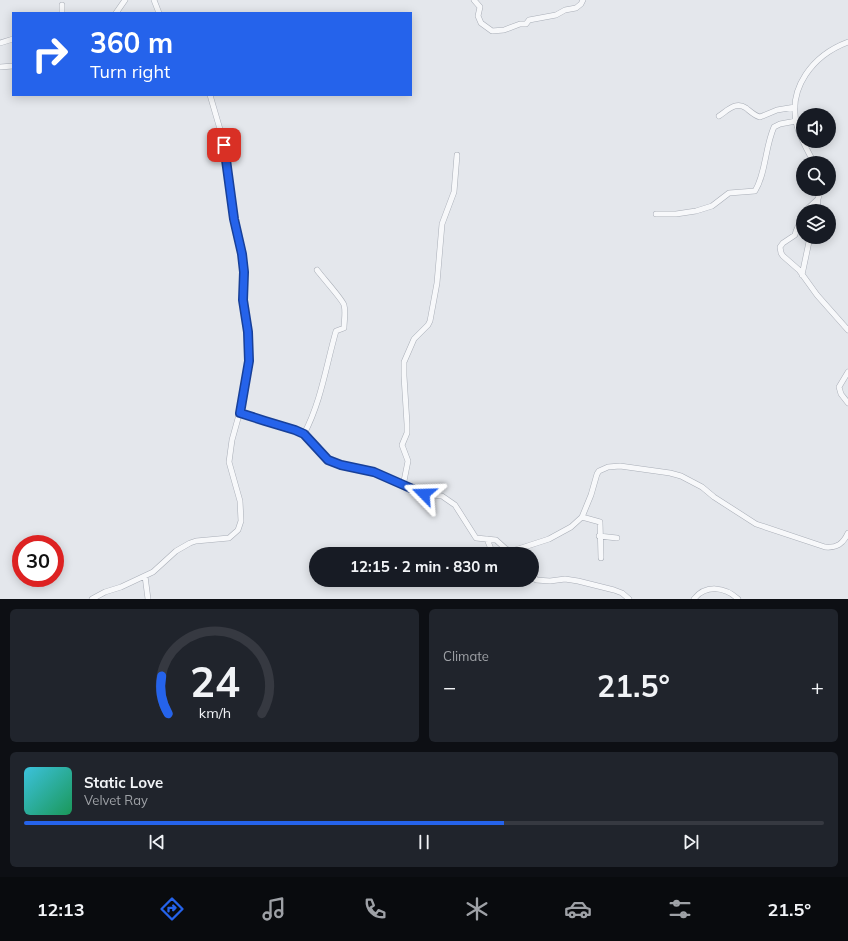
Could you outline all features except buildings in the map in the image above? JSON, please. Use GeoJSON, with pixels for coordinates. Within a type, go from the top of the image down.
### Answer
{"type":"FeatureCollection","features":[{"type":"Feature","properties":{"kind":"street"},"geometry":{"type":"LineString","coordinates":[[117,12],[125,0]]}},
{"type":"Feature","properties":{"kind":"street"},"geometry":{"type":"LineString","coordinates":[[154,0],[159,12]]}},
{"type":"Feature","properties":{"kind":"street"},"geometry":{"type":"LineString","coordinates":[[474,0],[480,7],[478,16],[480,23],[492,31],[504,30],[520,24],[526,24],[529,20],[556,15],[565,10],[576,8],[583,0]]}},
{"type":"Feature","properties":{"kind":"street"},"geometry":{"type":"LineString","coordinates":[[62,5],[62,12]]}},
{"type":"Feature","properties":{"kind":"street"},"geometry":{"type":"LineString","coordinates":[[0,43],[12,39]]}},
{"type":"Feature","properties":{"kind":"street"},"geometry":{"type":"LineString","coordinates":[[656,214],[676,214],[696,211],[712,206],[729,193],[755,191],[761,178],[768,143],[774,127],[780,124],[796,121],[795,107],[801,82],[811,66],[830,51],[848,42]]}},
{"type":"Feature","properties":{"kind":"street"},"geometry":{"type":"LineString","coordinates":[[0,67],[12,66]]}},
{"type":"Feature","properties":{"kind":"street"},"geometry":{"type":"LineString","coordinates":[[92,599],[153,572],[176,550],[190,543],[196,541],[224,539],[234,535],[240,526],[240,501],[229,462],[232,440],[240,413],[249,361],[248,332],[243,300],[244,272],[242,254],[230,197],[222,136],[210,96]]}},
{"type":"Feature","properties":{"kind":"street"},"geometry":{"type":"LineString","coordinates":[[719,116],[737,105],[742,106],[760,118],[777,110],[795,107]]}},
{"type":"Feature","properties":{"kind":"street"},"geometry":{"type":"LineString","coordinates":[[404,486],[408,461],[402,445],[407,433],[404,362],[414,339],[430,321],[437,283],[442,224],[454,192],[457,155]]}},
{"type":"Feature","properties":{"kind":"street"},"geometry":{"type":"LineString","coordinates":[[818,204],[819,196]]}},
{"type":"Feature","properties":{"kind":"street"},"geometry":{"type":"LineString","coordinates":[[813,204],[818,199]]}},
{"type":"Feature","properties":{"kind":"street"},"geometry":{"type":"LineString","coordinates":[[796,231],[795,236],[783,243],[780,250],[783,256],[794,264],[848,330]]}},
{"type":"Feature","properties":{"kind":"street"},"geometry":{"type":"LineString","coordinates":[[802,274],[808,244]]}},
{"type":"Feature","properties":{"kind":"street"},"geometry":{"type":"LineString","coordinates":[[304,434],[315,411],[326,375],[336,331],[344,328],[345,311],[343,302],[317,270]]}},
{"type":"Feature","properties":{"kind":"street"},"geometry":{"type":"LineString","coordinates":[[848,372],[839,388],[841,394],[848,403]]}},
{"type":"Feature","properties":{"kind":"street"},"geometry":{"type":"LineString","coordinates":[[240,413],[287,427],[304,434],[328,460],[341,465],[374,472],[424,494],[442,496],[455,506],[475,537],[478,539],[496,540],[504,547]]}},
{"type":"Feature","properties":{"kind":"street"},"geometry":{"type":"LineString","coordinates":[[524,547],[549,539],[571,527],[582,517],[599,471],[608,467],[620,466],[681,476],[702,487],[714,497],[756,524],[825,547],[835,547],[840,544],[843,542],[848,533]]}},
{"type":"Feature","properties":{"kind":"street"},"geometry":{"type":"LineString","coordinates":[[582,517],[600,522],[601,558]]}},
{"type":"Feature","properties":{"kind":"street"},"geometry":{"type":"LineString","coordinates":[[600,536],[617,538]]}},
{"type":"Feature","properties":{"kind":"street"},"geometry":{"type":"LineString","coordinates":[[487,539],[490,547]]}},
{"type":"Feature","properties":{"kind":"street"},"geometry":{"type":"LineString","coordinates":[[145,576],[148,599]]}},
{"type":"Feature","properties":{"kind":"street"},"geometry":{"type":"LineString","coordinates":[[539,580],[578,580],[621,592],[629,599]]}},
{"type":"Feature","properties":{"kind":"street"},"geometry":{"type":"LineString","coordinates":[[694,599],[698,593],[704,590],[716,588],[730,592],[738,599]]}},
{"type":"Feature","properties":{"kind":"route"},"geometry":{"type":"LineString","coordinates":[[224,145],[230,197],[242,254],[244,272],[243,300],[248,332],[249,361],[240,413],[287,427],[304,434],[328,460],[341,465],[374,472],[424,494]]}}]}
